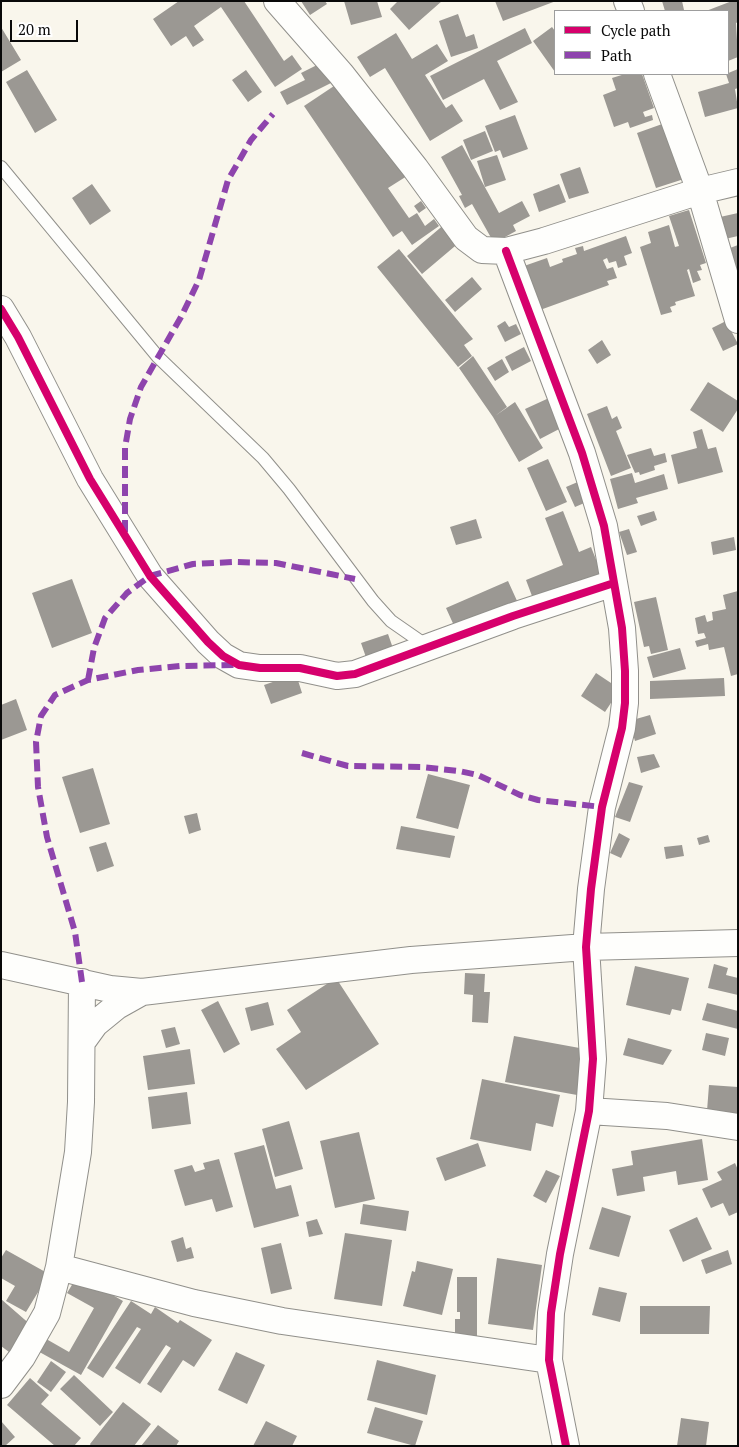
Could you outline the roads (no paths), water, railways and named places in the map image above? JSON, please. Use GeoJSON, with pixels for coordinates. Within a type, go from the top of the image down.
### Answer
{"type":"FeatureCollection","features":[{"type":"Feature","properties":{"kind":"street"},"geometry":{"type":"LineString","coordinates":[[277,1],[341,74],[415,168],[466,238],[482,250],[506,251],[544,241],[700,191],[738,182]]}},
{"type":"Feature","properties":{"kind":"street"},"geometry":{"type":"LineString","coordinates":[[657,75],[700,191],[738,320]]}},
{"type":"Feature","properties":{"kind":"street"},"geometry":{"type":"LineString","coordinates":[[506,251],[582,453],[604,526],[622,628],[625,703],[622,728],[602,807],[586,947],[593,1059],[589,1111],[560,1254],[551,1314],[549,1360],[566,1446]]}},
{"type":"Feature","properties":{"kind":"street"},"geometry":{"type":"LineString","coordinates":[[1,309],[18,337],[90,479],[150,576],[224,656],[239,665],[260,668],[300,668],[337,676],[355,674],[427,646],[614,583]]}},
{"type":"Feature","properties":{"kind":"street"},"geometry":{"type":"LineString","coordinates":[[1,965],[110,989],[142,992],[185,989],[334,968],[586,947],[738,943]]}},
{"type":"Feature","properties":{"kind":"street"},"geometry":{"type":"LineString","coordinates":[[1,1385],[22,1357],[46,1313],[59,1267],[78,1152],[82,982]]}},
{"type":"Feature","properties":{"kind":"street"},"geometry":{"type":"LineString","coordinates":[[82,1042],[95,1024],[117,1006],[142,992]]}},
{"type":"Feature","properties":{"kind":"street"},"geometry":{"type":"LineString","coordinates":[[589,1111],[667,1116],[738,1127]]}},
{"type":"Feature","properties":{"kind":"street"},"geometry":{"type":"LineString","coordinates":[[59,1267],[194,1303],[282,1321],[549,1360]]}},
{"type":"Feature","properties":{"kind":"lane"},"geometry":{"type":"LineString","coordinates":[[1,167],[158,356],[268,464],[373,601],[391,621],[427,646]]}}]}
